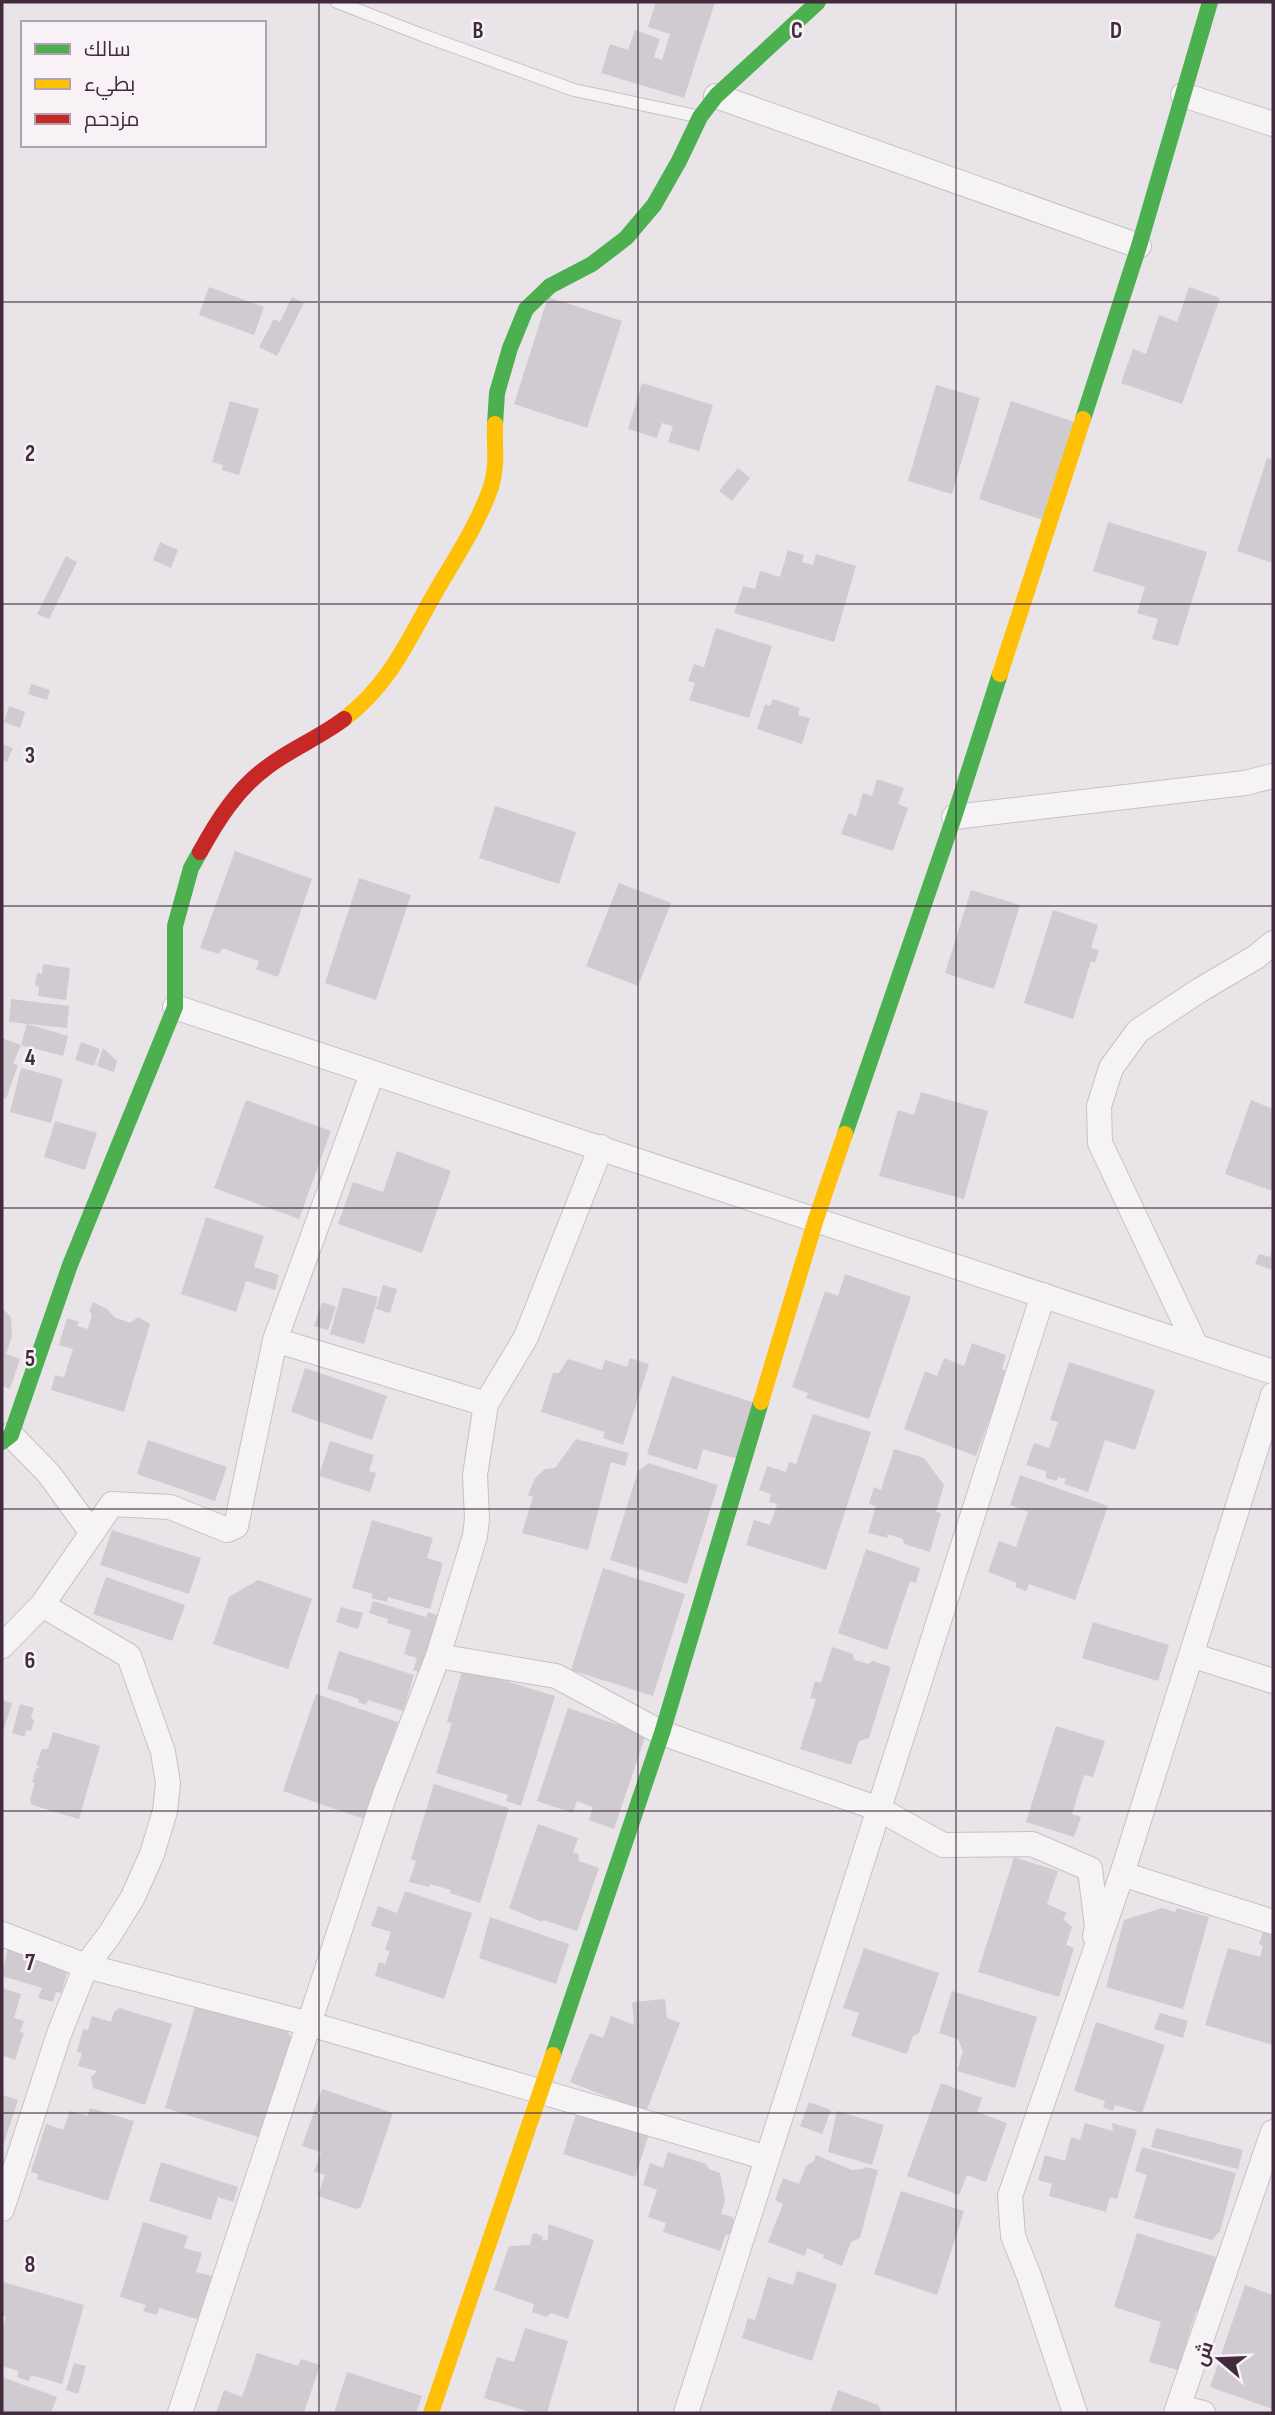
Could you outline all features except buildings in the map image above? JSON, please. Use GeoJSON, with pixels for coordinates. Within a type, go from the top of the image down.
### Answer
{"type":"FeatureCollection","features":[{"type":"Feature","properties":{"kind":"street"},"geometry":{"type":"LineString","coordinates":[[92,1533],[49,1474],[6,1439],[70,1265],[175,1007],[175,926],[191,867],[223,811],[265,768],[328,731],[361,706],[392,671],[464,547],[491,486],[497,460],[497,393],[510,348],[526,309],[550,286],[593,264],[626,238],[654,205],[700,117],[716,96],[818,2]]}},
{"type":"Feature","properties":{"kind":"street"},"geometry":{"type":"LineString","coordinates":[[431,2413],[662,1733],[816,1219],[954,817],[1139,246],[1210,2]]}},
{"type":"Feature","properties":{"kind":"street"},"geometry":{"type":"LineString","coordinates":[[1183,95],[1273,124]]}},
{"type":"Feature","properties":{"kind":"street"},"geometry":{"type":"LineString","coordinates":[[716,96],[1139,246]]}},
{"type":"Feature","properties":{"kind":"street"},"geometry":{"type":"LineString","coordinates":[[954,817],[1245,783],[1273,776]]}},
{"type":"Feature","properties":{"kind":"street"},"geometry":{"type":"LineString","coordinates":[[1196,1346],[1100,1143],[1099,1106],[1111,1068],[1139,1031],[1256,957],[1273,943]]}},
{"type":"Feature","properties":{"kind":"street"},"geometry":{"type":"LineString","coordinates":[[175,1007],[1273,1372]]}},
{"type":"Feature","properties":{"kind":"street"},"geometry":{"type":"LineString","coordinates":[[2,1646],[42,1605],[112,1504],[170,1507],[227,1530],[236,1526],[275,1340],[372,1074]]}},
{"type":"Feature","properties":{"kind":"street"},"geometry":{"type":"LineString","coordinates":[[180,2413],[385,1794],[438,1656],[475,1536],[475,1475],[486,1404],[526,1337],[601,1147]]}},
{"type":"Feature","properties":{"kind":"street"},"geometry":{"type":"LineString","coordinates":[[686,2413],[1043,1295]]}},
{"type":"Feature","properties":{"kind":"street"},"geometry":{"type":"LineString","coordinates":[[275,1340],[486,1404]]}},
{"type":"Feature","properties":{"kind":"street"},"geometry":{"type":"LineString","coordinates":[[1074,2413],[1013,2236],[1010,2196],[1122,1874],[1273,1395]]}},
{"type":"Feature","properties":{"kind":"street"},"geometry":{"type":"LineString","coordinates":[[2,2209],[59,2034],[86,1966],[133,1897],[152,1854],[165,1811],[168,1783],[163,1752],[129,1657],[42,1605]]}},
{"type":"Feature","properties":{"kind":"street"},"geometry":{"type":"LineString","coordinates":[[1191,1655],[1273,1681]]}},
{"type":"Feature","properties":{"kind":"street"},"geometry":{"type":"LineString","coordinates":[[438,1656],[556,1676],[662,1733],[879,1809],[943,1845],[1032,1844],[1090,1869],[1097,1927],[1081,1994]]}},
{"type":"Feature","properties":{"kind":"street"},"geometry":{"type":"LineString","coordinates":[[1122,1874],[1273,1922]]}},
{"type":"Feature","properties":{"kind":"street"},"geometry":{"type":"LineString","coordinates":[[2,1934],[86,1966],[310,2024],[767,2158]]}},
{"type":"Feature","properties":{"kind":"street"},"geometry":{"type":"LineString","coordinates":[[1203,2413],[1177,2410],[1273,2132]]}},
{"type":"Feature","properties":{"kind":"lane"},"geometry":{"type":"LineString","coordinates":[[337,2],[575,90],[700,117]]}},
{"type":"Feature","properties":{"kind":"traffic: fast"},"geometry":{"type":"LineString","coordinates":[[495,424],[497,393],[510,348],[526,309],[550,286],[592,264],[626,238],[654,205],[700,117],[716,96],[818,2]]}},
{"type":"Feature","properties":{"kind":"traffic: fast"},"geometry":{"type":"LineString","coordinates":[[1083,419],[1139,246],[1210,2]]}},
{"type":"Feature","properties":{"kind":"traffic: fast"},"geometry":{"type":"LineString","coordinates":[[845,1134],[1000,674]]}},
{"type":"Feature","properties":{"kind":"traffic: fast"},"geometry":{"type":"LineString","coordinates":[[2,1442],[11,1435],[70,1265],[175,1007],[175,926],[191,868],[200,852]]}},
{"type":"Feature","properties":{"kind":"traffic: fast"},"geometry":{"type":"LineString","coordinates":[[553,2055],[662,1733],[761,1402]]}},
{"type":"Feature","properties":{"kind":"traffic: slow"},"geometry":{"type":"LineString","coordinates":[[1000,674],[1083,419]]}},
{"type":"Feature","properties":{"kind":"traffic: slow"},"geometry":{"type":"LineString","coordinates":[[344,719],[389,673],[475,524],[493,479],[495,424]]}},
{"type":"Feature","properties":{"kind":"traffic: slow"},"geometry":{"type":"LineString","coordinates":[[761,1402],[816,1219],[845,1134]]}},
{"type":"Feature","properties":{"kind":"traffic: slow"},"geometry":{"type":"LineString","coordinates":[[431,2413],[553,2055]]}},
{"type":"Feature","properties":{"kind":"traffic: jam"},"geometry":{"type":"LineString","coordinates":[[200,852],[228,806],[256,776],[275,761],[344,719]]}}]}
